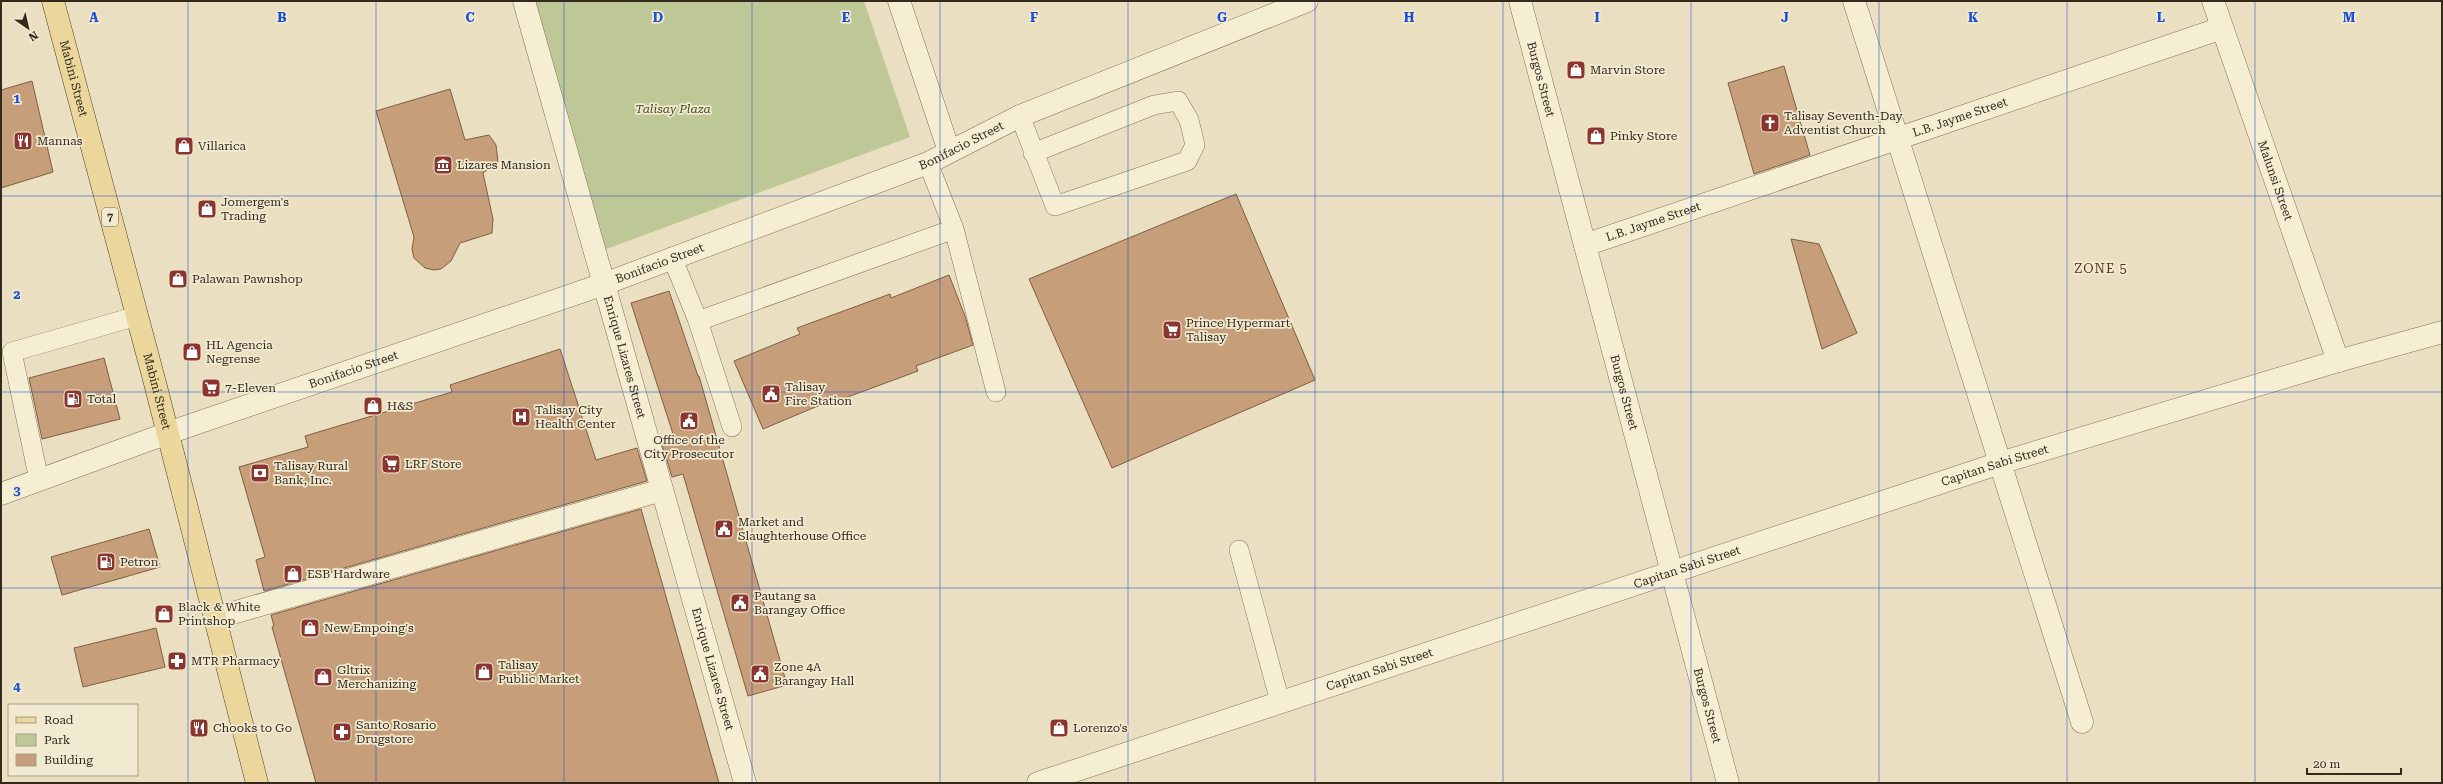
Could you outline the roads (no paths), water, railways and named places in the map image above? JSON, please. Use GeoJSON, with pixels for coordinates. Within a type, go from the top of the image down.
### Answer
{"type":"FeatureCollection","features":[{"type":"Feature","properties":{"kind":"main road","name":"Mabini Street"},"geometry":{"type":"LineString","coordinates":[[53,1],[168,433],[257,783]]}},
{"type":"Feature","properties":{"kind":"street","name":"Enrique Lizares Street"},"geometry":{"type":"LineString","coordinates":[[524,1],[745,783]]}},
{"type":"Feature","properties":{"kind":"street"},"geometry":{"type":"LineString","coordinates":[[899,1],[948,151]]}},
{"type":"Feature","properties":{"kind":"street","name":"Bonifacio Street"},"geometry":{"type":"LineString","coordinates":[[1,494],[168,433],[604,284],[672,257],[928,163],[948,151],[1020,116],[1306,1]]}},
{"type":"Feature","properties":{"kind":"street","name":"Burgos Street"},"geometry":{"type":"LineString","coordinates":[[1520,1],[1728,783]]}},
{"type":"Feature","properties":{"kind":"street"},"geometry":{"type":"LineString","coordinates":[[1854,1],[2082,722]]}},
{"type":"Feature","properties":{"kind":"street","name":"Malunsi Street"},"geometry":{"type":"LineString","coordinates":[[2213,1],[2338,361]]}},
{"type":"Feature","properties":{"kind":"street","name":"L.B. Jayme Street"},"geometry":{"type":"LineString","coordinates":[[1585,246],[2222,28]]}},
{"type":"Feature","properties":{"kind":"street","name":"Capitan Sabi Street"},"geometry":{"type":"LineString","coordinates":[[1038,783],[2000,463],[2338,361],[2442,332]]}},
{"type":"Feature","properties":{"kind":"street"},"geometry":{"type":"LineString","coordinates":[[215,618],[662,490]]}},
{"type":"Feature","properties":{"kind":"lane"},"geometry":{"type":"LineString","coordinates":[[1020,116],[1033,153],[1055,206],[1187,161],[1195,145],[1189,120],[1178,101],[1154,105],[1033,153]]}},
{"type":"Feature","properties":{"kind":"lane"},"geometry":{"type":"LineString","coordinates":[[928,163],[954,229],[996,392]]}},
{"type":"Feature","properties":{"kind":"lane"},"geometry":{"type":"LineString","coordinates":[[698,321],[954,229]]}},
{"type":"Feature","properties":{"kind":"lane"},"geometry":{"type":"LineString","coordinates":[[672,257],[698,321],[732,427]]}},
{"type":"Feature","properties":{"kind":"lane"},"geometry":{"type":"LineString","coordinates":[[39,480],[12,352],[137,316]]}},
{"type":"Feature","properties":{"kind":"lane"},"geometry":{"type":"LineString","coordinates":[[1239,550],[1280,702]]}},
{"type":"Feature","properties":{"kind":"place","name":"Marvin Store"},"geometry":{"type":"Point","coordinates":[1576,70]}},
{"type":"Feature","properties":{"kind":"place","name":"Talisay Seventh-Day Adventist Church"},"geometry":{"type":"Point","coordinates":[1770,123]}},
{"type":"Feature","properties":{"kind":"place","name":"Pinky Store"},"geometry":{"type":"Point","coordinates":[1596,136]}},
{"type":"Feature","properties":{"kind":"place","name":"Mannas"},"geometry":{"type":"Point","coordinates":[23,141]}},
{"type":"Feature","properties":{"kind":"place","name":"Villarica"},"geometry":{"type":"Point","coordinates":[184,146]}},
{"type":"Feature","properties":{"kind":"place","name":"Lizares Mansion"},"geometry":{"type":"Point","coordinates":[443,165]}},
{"type":"Feature","properties":{"kind":"place","name":"Jomergem's Trading"},"geometry":{"type":"Point","coordinates":[207,209]}},
{"type":"Feature","properties":{"kind":"place","name":"Palawan Pawnshop"},"geometry":{"type":"Point","coordinates":[178,279]}},
{"type":"Feature","properties":{"kind":"place","name":"Prince Hypermart Talisay"},"geometry":{"type":"Point","coordinates":[1172,330]}},
{"type":"Feature","properties":{"kind":"place","name":"HL Agencia Negrense"},"geometry":{"type":"Point","coordinates":[192,352]}},
{"type":"Feature","properties":{"kind":"place","name":"7-Eleven"},"geometry":{"type":"Point","coordinates":[211,388]}},
{"type":"Feature","properties":{"kind":"place","name":"Talisay Fire Station"},"geometry":{"type":"Point","coordinates":[771,394]}},
{"type":"Feature","properties":{"kind":"place","name":"Total"},"geometry":{"type":"Point","coordinates":[73,399]}},
{"type":"Feature","properties":{"kind":"place","name":"H&S"},"geometry":{"type":"Point","coordinates":[373,406]}},
{"type":"Feature","properties":{"kind":"place","name":"Talisay City Health Center"},"geometry":{"type":"Point","coordinates":[521,417]}},
{"type":"Feature","properties":{"kind":"place","name":"Office of the City Prosecutor"},"geometry":{"type":"Point","coordinates":[689,421]}},
{"type":"Feature","properties":{"kind":"place","name":"LRF Store"},"geometry":{"type":"Point","coordinates":[391,464]}},
{"type":"Feature","properties":{"kind":"place","name":"Talisay Rural Bank, Inc."},"geometry":{"type":"Point","coordinates":[260,473]}},
{"type":"Feature","properties":{"kind":"place","name":"Market and Slaughterhouse Office"},"geometry":{"type":"Point","coordinates":[724,529]}},
{"type":"Feature","properties":{"kind":"place","name":"Petron"},"geometry":{"type":"Point","coordinates":[106,562]}},
{"type":"Feature","properties":{"kind":"place","name":"ESB Hardware"},"geometry":{"type":"Point","coordinates":[293,574]}},
{"type":"Feature","properties":{"kind":"place","name":"Pautang sa Barangay Office"},"geometry":{"type":"Point","coordinates":[740,603]}},
{"type":"Feature","properties":{"kind":"place","name":"Black & White Printshop"},"geometry":{"type":"Point","coordinates":[164,614]}},
{"type":"Feature","properties":{"kind":"place","name":"New Empoing's"},"geometry":{"type":"Point","coordinates":[310,628]}},
{"type":"Feature","properties":{"kind":"place","name":"MTR Pharmacy"},"geometry":{"type":"Point","coordinates":[177,661]}},
{"type":"Feature","properties":{"kind":"place","name":"Talisay Public Market"},"geometry":{"type":"Point","coordinates":[484,672]}},
{"type":"Feature","properties":{"kind":"place","name":"Zone 4A Barangay Hall"},"geometry":{"type":"Point","coordinates":[760,674]}},
{"type":"Feature","properties":{"kind":"place","name":"Gltrix Merchanizing"},"geometry":{"type":"Point","coordinates":[323,677]}},
{"type":"Feature","properties":{"kind":"place","name":"Chooks to Go"},"geometry":{"type":"Point","coordinates":[199,728]}},
{"type":"Feature","properties":{"kind":"place","name":"Lorenzo's"},"geometry":{"type":"Point","coordinates":[1059,728]}},
{"type":"Feature","properties":{"kind":"place","name":"Santo Rosario Drugstore"},"geometry":{"type":"Point","coordinates":[342,732]}},
{"type":"Feature","properties":{"kind":"district","name":"ZONE 5"},"geometry":{"type":"Point","coordinates":[2101,268]}},
{"type":"Feature","properties":{"kind":"park label","name":"Talisay Plaza"},"geometry":{"type":"Point","coordinates":[673,109]}}]}
